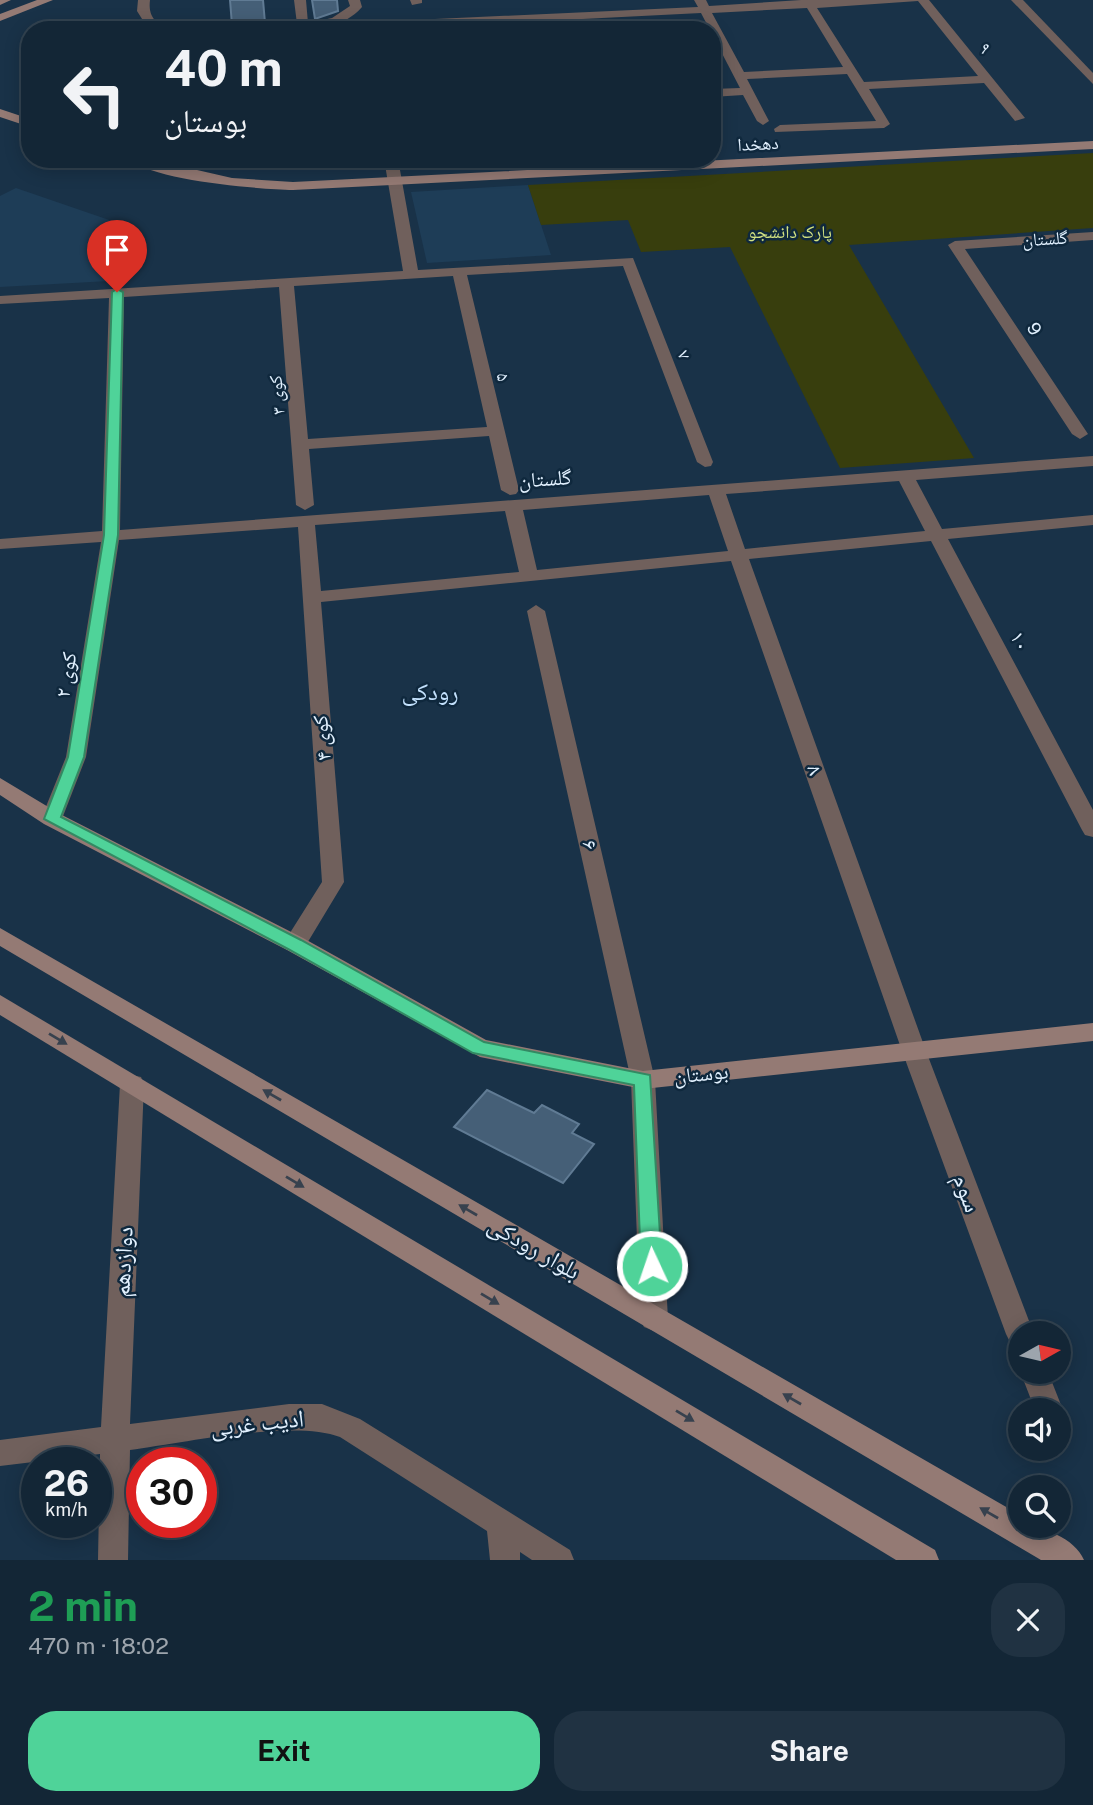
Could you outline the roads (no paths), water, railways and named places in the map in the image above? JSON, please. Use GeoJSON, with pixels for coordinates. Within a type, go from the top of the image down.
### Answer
{"type":"FeatureCollection","features":[{"type":"Feature","properties":{"kind":"street"},"geometry":{"type":"LineString","coordinates":[[0,18],[47,0]]}},
{"type":"Feature","properties":{"kind":"street"},"geometry":{"type":"LineString","coordinates":[[144,0],[144,11],[150,21]]}},
{"type":"Feature","properties":{"kind":"street"},"geometry":{"type":"LineString","coordinates":[[300,0],[301,21]]}},
{"type":"Feature","properties":{"kind":"street"},"geometry":{"type":"LineString","coordinates":[[328,21],[351,14],[356,8],[354,0]]}},
{"type":"Feature","properties":{"kind":"street"},"geometry":{"type":"LineString","coordinates":[[574,0],[582,21]]}},
{"type":"Feature","properties":{"kind":"street"},"geometry":{"type":"LineString","coordinates":[[451,20],[580,15],[703,5],[913,0]]}},
{"type":"Feature","properties":{"kind":"street","name":"۹"},"geometry":{"type":"LineString","coordinates":[[923,0],[1019,118]]}},
{"type":"Feature","properties":{"kind":"street"},"geometry":{"type":"LineString","coordinates":[[1017,0],[1093,80]]}},
{"type":"Feature","properties":{"kind":"street"},"geometry":{"type":"LineString","coordinates":[[780,129],[884,124],[809,2]]}},
{"type":"Feature","properties":{"kind":"street"},"geometry":{"type":"LineString","coordinates":[[703,5],[711,21]]}},
{"type":"Feature","properties":{"kind":"street"},"geometry":{"type":"LineString","coordinates":[[721,40],[763,121]]}},
{"type":"Feature","properties":{"kind":"street"},"geometry":{"type":"LineString","coordinates":[[740,76],[851,70]]}},
{"type":"Feature","properties":{"kind":"street"},"geometry":{"type":"LineString","coordinates":[[860,86],[988,79]]}},
{"type":"Feature","properties":{"kind":"street"},"geometry":{"type":"LineString","coordinates":[[721,92],[748,91]]}},
{"type":"Feature","properties":{"kind":"street"},"geometry":{"type":"LineString","coordinates":[[0,113],[21,120]]}},
{"type":"Feature","properties":{"kind":"street","name":"دهخدا"},"geometry":{"type":"LineString","coordinates":[[721,164],[1093,145]]}},
{"type":"Feature","properties":{"kind":"street","name":"دهخدا"},"geometry":{"type":"LineString","coordinates":[[165,168],[204,180],[246,186],[634,168]]}},
{"type":"Feature","properties":{"kind":"street"},"geometry":{"type":"LineString","coordinates":[[392,168],[411,275]]}},
{"type":"Feature","properties":{"kind":"street","name":"گلستان"},"geometry":{"type":"LineString","coordinates":[[955,245],[1093,236]]}},
{"type":"Feature","properties":{"kind":"street","name":"9"},"geometry":{"type":"LineString","coordinates":[[955,245],[1080,434]]}},
{"type":"Feature","properties":{"kind":"street","name":"۷"},"geometry":{"type":"LineString","coordinates":[[459,271],[628,261],[705,462]]}},
{"type":"Feature","properties":{"kind":"street"},"geometry":{"type":"LineString","coordinates":[[0,300],[459,271]]}},
{"type":"Feature","properties":{"kind":"street","name":"۵"},"geometry":{"type":"LineString","coordinates":[[459,271],[528,578]]}},
{"type":"Feature","properties":{"kind":"street","name":"کوی ۳"},"geometry":{"type":"LineString","coordinates":[[286,282],[306,513]]}},
{"type":"Feature","properties":{"kind":"street","name":"کوی ۲"},"geometry":{"type":"LineString","coordinates":[[52,819],[76,757],[111,535],[117,292]]}},
{"type":"Feature","properties":{"kind":"street"},"geometry":{"type":"LineString","coordinates":[[300,445],[496,431]]}},
{"type":"Feature","properties":{"kind":"street","name":"گلستان"},"geometry":{"type":"LineString","coordinates":[[0,544],[111,535],[306,513],[511,498],[715,489],[1093,461]]}},
{"type":"Feature","properties":{"kind":"street","name":"۱۰"},"geometry":{"type":"LineString","coordinates":[[905,475],[939,533],[1093,830]]}},
{"type":"Feature","properties":{"kind":"street","name":"۸"},"geometry":{"type":"LineString","coordinates":[[715,489],[914,1051]]}},
{"type":"Feature","properties":{"kind":"street","name":"کوی ۴"},"geometry":{"type":"LineString","coordinates":[[295,944],[334,882],[306,513]]}},
{"type":"Feature","properties":{"kind":"street"},"geometry":{"type":"LineString","coordinates":[[311,597],[528,578],[740,557],[939,533],[1093,520]]}},
{"type":"Feature","properties":{"kind":"street","name":"۶"},"geometry":{"type":"LineString","coordinates":[[536,611],[643,1080],[654,1319]]}},
{"type":"Feature","properties":{"kind":"street","name":"بوستان"},"geometry":{"type":"LineString","coordinates":[[0,785],[52,819],[295,944],[480,1048],[643,1080],[1093,1032]]}},
{"type":"Feature","properties":{"kind":"street","name":"بلوار رودکی"},"geometry":{"type":"LineString","coordinates":[[0,936],[1069,1560]]}},
{"type":"Feature","properties":{"kind":"street"},"geometry":{"type":"LineString","coordinates":[[0,1004],[924,1560]]}},
{"type":"Feature","properties":{"kind":"street","name":"سوم"},"geometry":{"type":"LineString","coordinates":[[914,1051],[1015,1321]]}},
{"type":"Feature","properties":{"kind":"street","name":"دوازدهم"},"geometry":{"type":"LineString","coordinates":[[115,1441],[132,1084]]}},
{"type":"Feature","properties":{"kind":"street","name":"ادیب غربی"},"geometry":{"type":"LineString","coordinates":[[0,1453],[115,1441],[289,1417],[322,1417],[350,1427],[558,1560]]}},
{"type":"Feature","properties":{"kind":"street"},"geometry":{"type":"LineString","coordinates":[[113,1560],[115,1441]]}},
{"type":"Feature","properties":{"kind":"street"},"geometry":{"type":"LineString","coordinates":[[501,1523],[505,1560]]}},
{"type":"Feature","properties":{"kind":"district","name":"رودکی"},"geometry":{"type":"Point","coordinates":[430,692]}},
{"type":"Feature","properties":{"kind":"park label","name":"پارک دانشجو"},"geometry":{"type":"Point","coordinates":[790,232]}}]}
